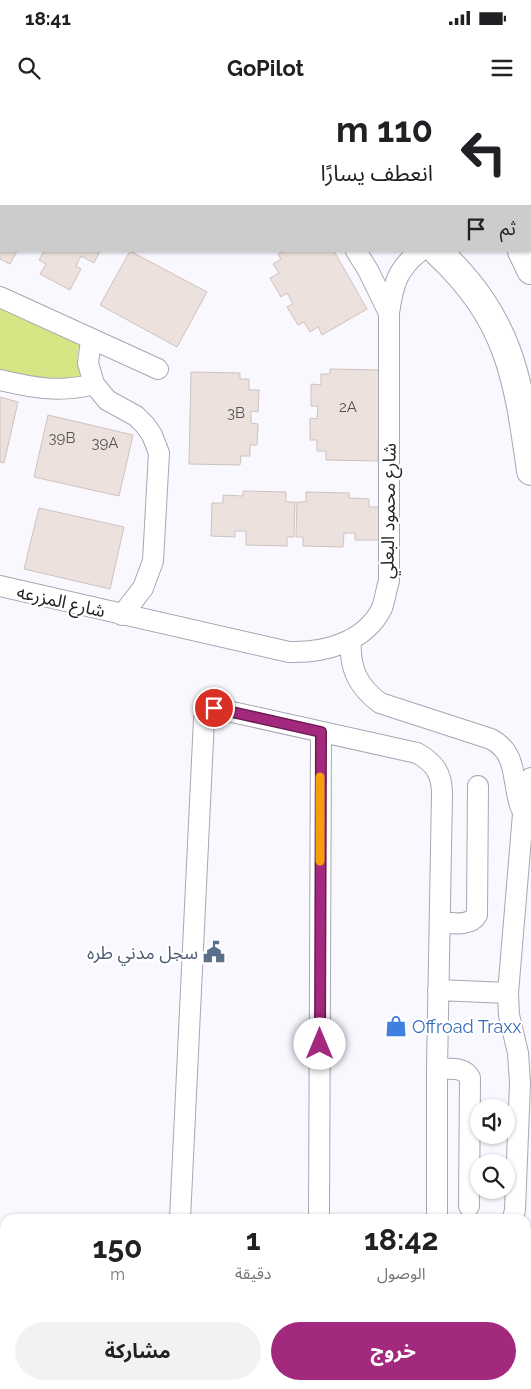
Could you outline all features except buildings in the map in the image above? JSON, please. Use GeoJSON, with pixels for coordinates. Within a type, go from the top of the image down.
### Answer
{"type":"FeatureCollection","features":[{"type":"Feature","properties":{"kind":"highway"},"geometry":{"type":"LineString","coordinates":[[438,252],[458,271],[482,302],[501,336],[515,373],[531,471]]}},
{"type":"Feature","properties":{"kind":"highway"},"geometry":{"type":"LineString","coordinates":[[522,252],[531,270]]}},
{"type":"Feature","properties":{"kind":"street","name":"شارع محمود البعلي"},"geometry":{"type":"LineString","coordinates":[[357,252],[368,270],[389,313]]}},
{"type":"Feature","properties":{"kind":"street","name":"شارع محمود البعلي"},"geometry":{"type":"LineString","coordinates":[[122,615],[289,652],[318,651],[332,648],[351,639],[368,625],[382,608],[389,581],[389,313],[393,285],[407,261],[419,252]]}},
{"type":"Feature","properties":{"kind":"street"},"geometry":{"type":"LineString","coordinates":[[0,297],[158,369]]}},
{"type":"Feature","properties":{"kind":"street"},"geometry":{"type":"LineString","coordinates":[[91,340],[88,363],[94,384],[107,400],[136,416],[145,425],[152,435],[159,453],[153,561],[144,588],[122,615]]}},
{"type":"Feature","properties":{"kind":"street"},"geometry":{"type":"LineString","coordinates":[[0,380],[46,390],[70,389],[94,384]]}},
{"type":"Feature","properties":{"kind":"street","name":"شارع المزرعه"},"geometry":{"type":"LineString","coordinates":[[0,586],[122,615]]}},
{"type":"Feature","properties":{"kind":"street"},"geometry":{"type":"LineString","coordinates":[[351,639],[353,668],[359,682],[368,694],[380,703],[490,739],[504,748],[513,765],[517,794],[523,814]]}},
{"type":"Feature","properties":{"kind":"street"},"geometry":{"type":"LineString","coordinates":[[180,1214],[204,719],[207,712],[214,708],[417,753],[428,759],[437,769],[442,781],[437,1069],[437,1214]]}},
{"type":"Feature","properties":{"kind":"street"},"geometry":{"type":"LineString","coordinates":[[319,1214],[321,732]]}},
{"type":"Feature","properties":{"kind":"street"},"geometry":{"type":"LineString","coordinates":[[514,1214],[525,1086],[524,1048],[509,1015],[508,993],[523,814],[531,778]]}},
{"type":"Feature","properties":{"kind":"street"},"geometry":{"type":"LineString","coordinates":[[440,922],[467,923],[474,921],[477,915],[478,786]]}},
{"type":"Feature","properties":{"kind":"street"},"geometry":{"type":"LineString","coordinates":[[438,990],[508,993]]}},
{"type":"Feature","properties":{"kind":"street"},"geometry":{"type":"LineString","coordinates":[[437,1069],[464,1070],[470,1078],[469,1206]]}},
{"type":"Feature","properties":{"kind":"green space"},"geometry":{"type":"Polygon","coordinates":[[[0,306],[80,342],[77,358],[84,378],[47,382],[0,371],[0,306]]]}},
{"type":"Feature","properties":{"kind":"slow traffic"},"geometry":{"type":"LineString","coordinates":[[320,777],[320,861]]}},
{"type":"Feature","properties":{"kind":"place","name":"سجل مدني طره"},"geometry":{"type":"Point","coordinates":[214,952]}},
{"type":"Feature","properties":{"kind":"place","name":"Offroad Traxx"},"geometry":{"type":"Point","coordinates":[396,1026]}},
{"type":"Feature","properties":{"kind":"route"},"geometry":{"type":"LineString","coordinates":[[214,708],[321,732],[320,1044]]}}]}
